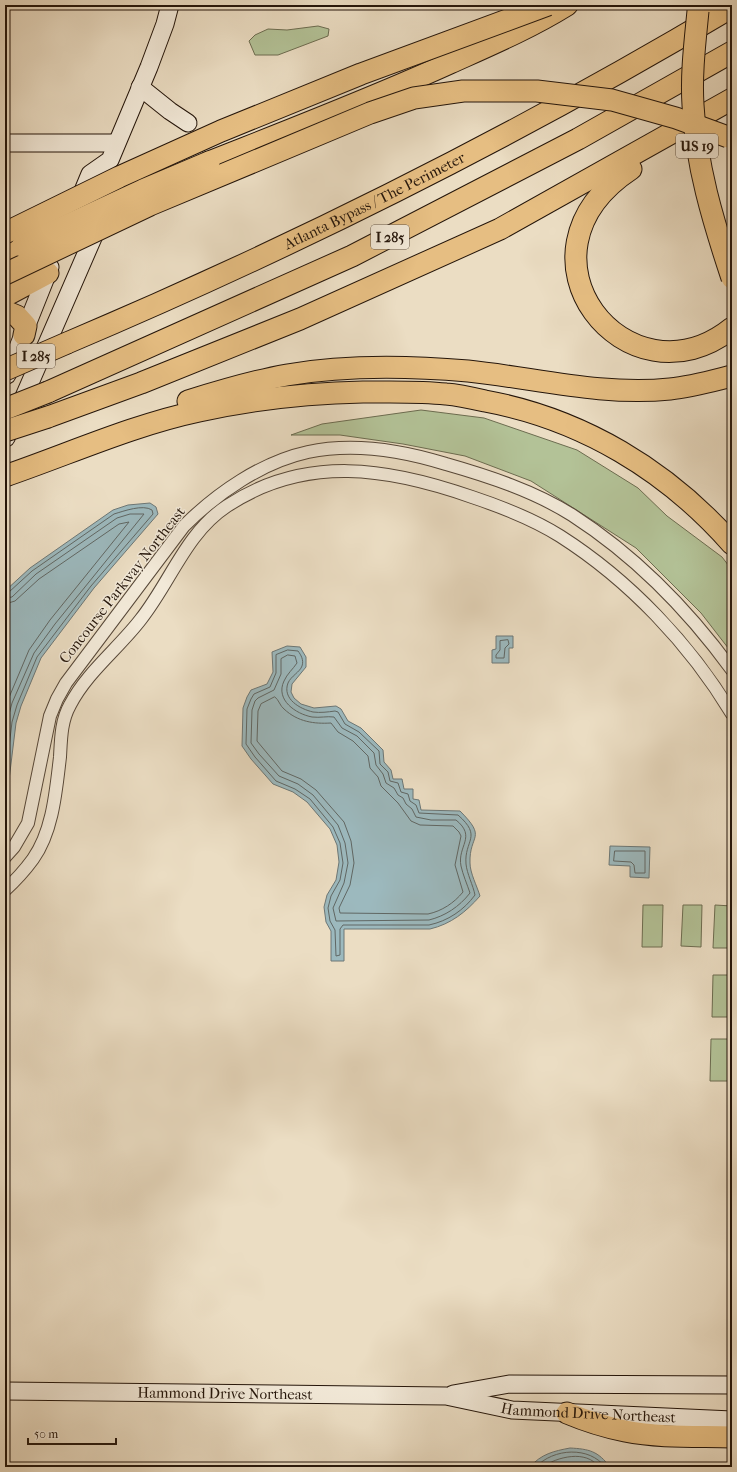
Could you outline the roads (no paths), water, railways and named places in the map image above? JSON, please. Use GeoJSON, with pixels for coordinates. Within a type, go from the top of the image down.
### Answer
{"type":"FeatureCollection","features":[{"type":"Feature","properties":{"kind":"highway"},"geometry":{"type":"LineString","coordinates":[[5,233],[119,177],[221,131],[361,74],[548,5]]}},
{"type":"Feature","properties":{"kind":"highway"},"geometry":{"type":"LineString","coordinates":[[14,250],[143,190],[433,71],[507,38],[567,5]]}},
{"type":"Feature","properties":{"kind":"highway","name":"US 19"},"geometry":{"type":"LineString","coordinates":[[699,5],[694,56],[693,105],[699,165],[707,201],[732,278]]}},
{"type":"Feature","properties":{"kind":"highway","name":"Atlanta Bypass / The Perimeter"},"geometry":{"type":"LineString","coordinates":[[5,370],[220,276],[391,193],[601,83],[727,10]]}},
{"type":"Feature","properties":{"kind":"highway","name":"I 285"},"geometry":{"type":"LineString","coordinates":[[5,409],[48,392],[352,256],[578,139],[727,56]]}},
{"type":"Feature","properties":{"kind":"highway"},"geometry":{"type":"LineString","coordinates":[[5,274],[150,205],[370,112],[414,98],[463,91],[501,90],[538,91],[597,98],[612,100],[676,118],[732,139]]}},
{"type":"Feature","properties":{"kind":"highway"},"geometry":{"type":"LineString","coordinates":[[5,432],[141,383],[300,319],[493,232],[732,99]]}},
{"type":"Feature","properties":{"kind":"highway"},"geometry":{"type":"LineString","coordinates":[[691,123],[674,140],[612,182],[595,201],[584,220],[576,243],[576,265],[579,281],[583,295],[590,307],[609,328],[629,342],[648,350],[673,352],[696,348],[718,338],[732,328]]}},
{"type":"Feature","properties":{"kind":"highway"},"geometry":{"type":"LineString","coordinates":[[5,296],[48,273]]}},
{"type":"Feature","properties":{"kind":"highway"},"geometry":{"type":"LineString","coordinates":[[5,311],[17,316],[26,326],[24,335]]}},
{"type":"Feature","properties":{"kind":"highway"},"geometry":{"type":"LineString","coordinates":[[120,433],[184,402],[217,392],[288,375],[381,368],[469,371],[580,387],[627,390],[670,389],[732,376]]}},
{"type":"Feature","properties":{"kind":"highway"},"geometry":{"type":"LineString","coordinates":[[5,476],[120,433],[198,411],[265,398],[330,393],[395,392],[447,394],[503,404],[581,430],[642,464],[674,488],[710,519],[732,544]]}},
{"type":"Feature","properties":{"kind":"highway"},"geometry":{"type":"LineString","coordinates":[[567,1413],[588,1421],[625,1431],[732,1437]]}},
{"type":"Feature","properties":{"kind":"main road"},"geometry":{"type":"LineString","coordinates":[[5,379],[90,174],[110,160],[165,24],[170,5]]}},
{"type":"Feature","properties":{"kind":"main road"},"geometry":{"type":"LineString","coordinates":[[140,87],[188,123]]}},
{"type":"Feature","properties":{"kind":"main road"},"geometry":{"type":"LineString","coordinates":[[5,143],[116,143]]}},
{"type":"Feature","properties":{"kind":"main road"},"geometry":{"type":"LineString","coordinates":[[5,440],[118,180],[110,160]]}},
{"type":"Feature","properties":{"kind":"main road","name":"Hammond Drive Northeast"},"geometry":{"type":"LineString","coordinates":[[446,1396],[509,1384],[732,1385]]}},
{"type":"Feature","properties":{"kind":"main road","name":"Hammond Drive Northeast"},"geometry":{"type":"LineString","coordinates":[[5,1391],[446,1396],[512,1410],[732,1420]]}},
{"type":"Feature","properties":{"kind":"street","name":"Concourse Parkway Northeast"},"geometry":{"type":"LineString","coordinates":[[5,857],[14,847],[28,823],[50,716],[57,699],[70,677],[184,526],[196,514],[216,497],[260,470],[307,452],[334,448],[362,448],[391,450],[421,456],[468,470],[544,500],[572,515],[639,567],[698,627],[732,670]]}},
{"type":"Feature","properties":{"kind":"street","name":"Concourse Parkway Northeast"},"geometry":{"type":"LineString","coordinates":[[5,890],[34,858],[48,829],[57,784],[63,720],[69,705],[79,691],[140,621],[184,550],[207,523],[225,507],[246,495],[288,478],[335,471],[359,470],[387,474],[441,486],[534,522],[559,535],[623,585],[657,617],[702,668],[732,714]]}},
{"type":"Feature","properties":{"kind":"water"},"geometry":{"type":"Polygon","coordinates":[[[150,503],[156,507],[158,514],[94,588],[41,658],[21,706],[16,723],[9,780],[5,795],[5,591],[30,568],[113,510],[128,505],[150,503]]]}},
{"type":"Feature","properties":{"kind":"water"},"geometry":{"type":"Polygon","coordinates":[[[496,636],[513,636],[513,648],[509,648],[509,663],[492,663],[492,650],[496,649],[496,636]]]}},
{"type":"Feature","properties":{"kind":"water"},"geometry":{"type":"Polygon","coordinates":[[[287,646],[300,647],[306,657],[306,667],[292,684],[291,692],[294,698],[301,704],[314,708],[336,706],[341,709],[348,721],[361,728],[383,750],[384,762],[391,770],[393,779],[402,779],[404,789],[413,789],[413,799],[419,800],[421,810],[460,811],[473,827],[475,837],[470,854],[470,867],[480,896],[458,917],[438,927],[430,929],[344,929],[344,961],[331,961],[331,931],[326,922],[324,907],[327,895],[336,880],[339,862],[337,845],[330,829],[307,802],[293,792],[273,784],[251,759],[242,746],[243,708],[247,697],[251,690],[267,684],[273,672],[272,652],[287,646]]]}},
{"type":"Feature","properties":{"kind":"water"},"geometry":{"type":"Polygon","coordinates":[[[610,846],[650,847],[649,878],[630,877],[630,866],[609,865],[610,846]]]}},
{"type":"Feature","properties":{"kind":"water"},"geometry":{"type":"Polygon","coordinates":[[[570,1448],[583,1449],[593,1452],[601,1457],[610,1467],[530,1467],[543,1456],[559,1450],[570,1448]]]}}]}
